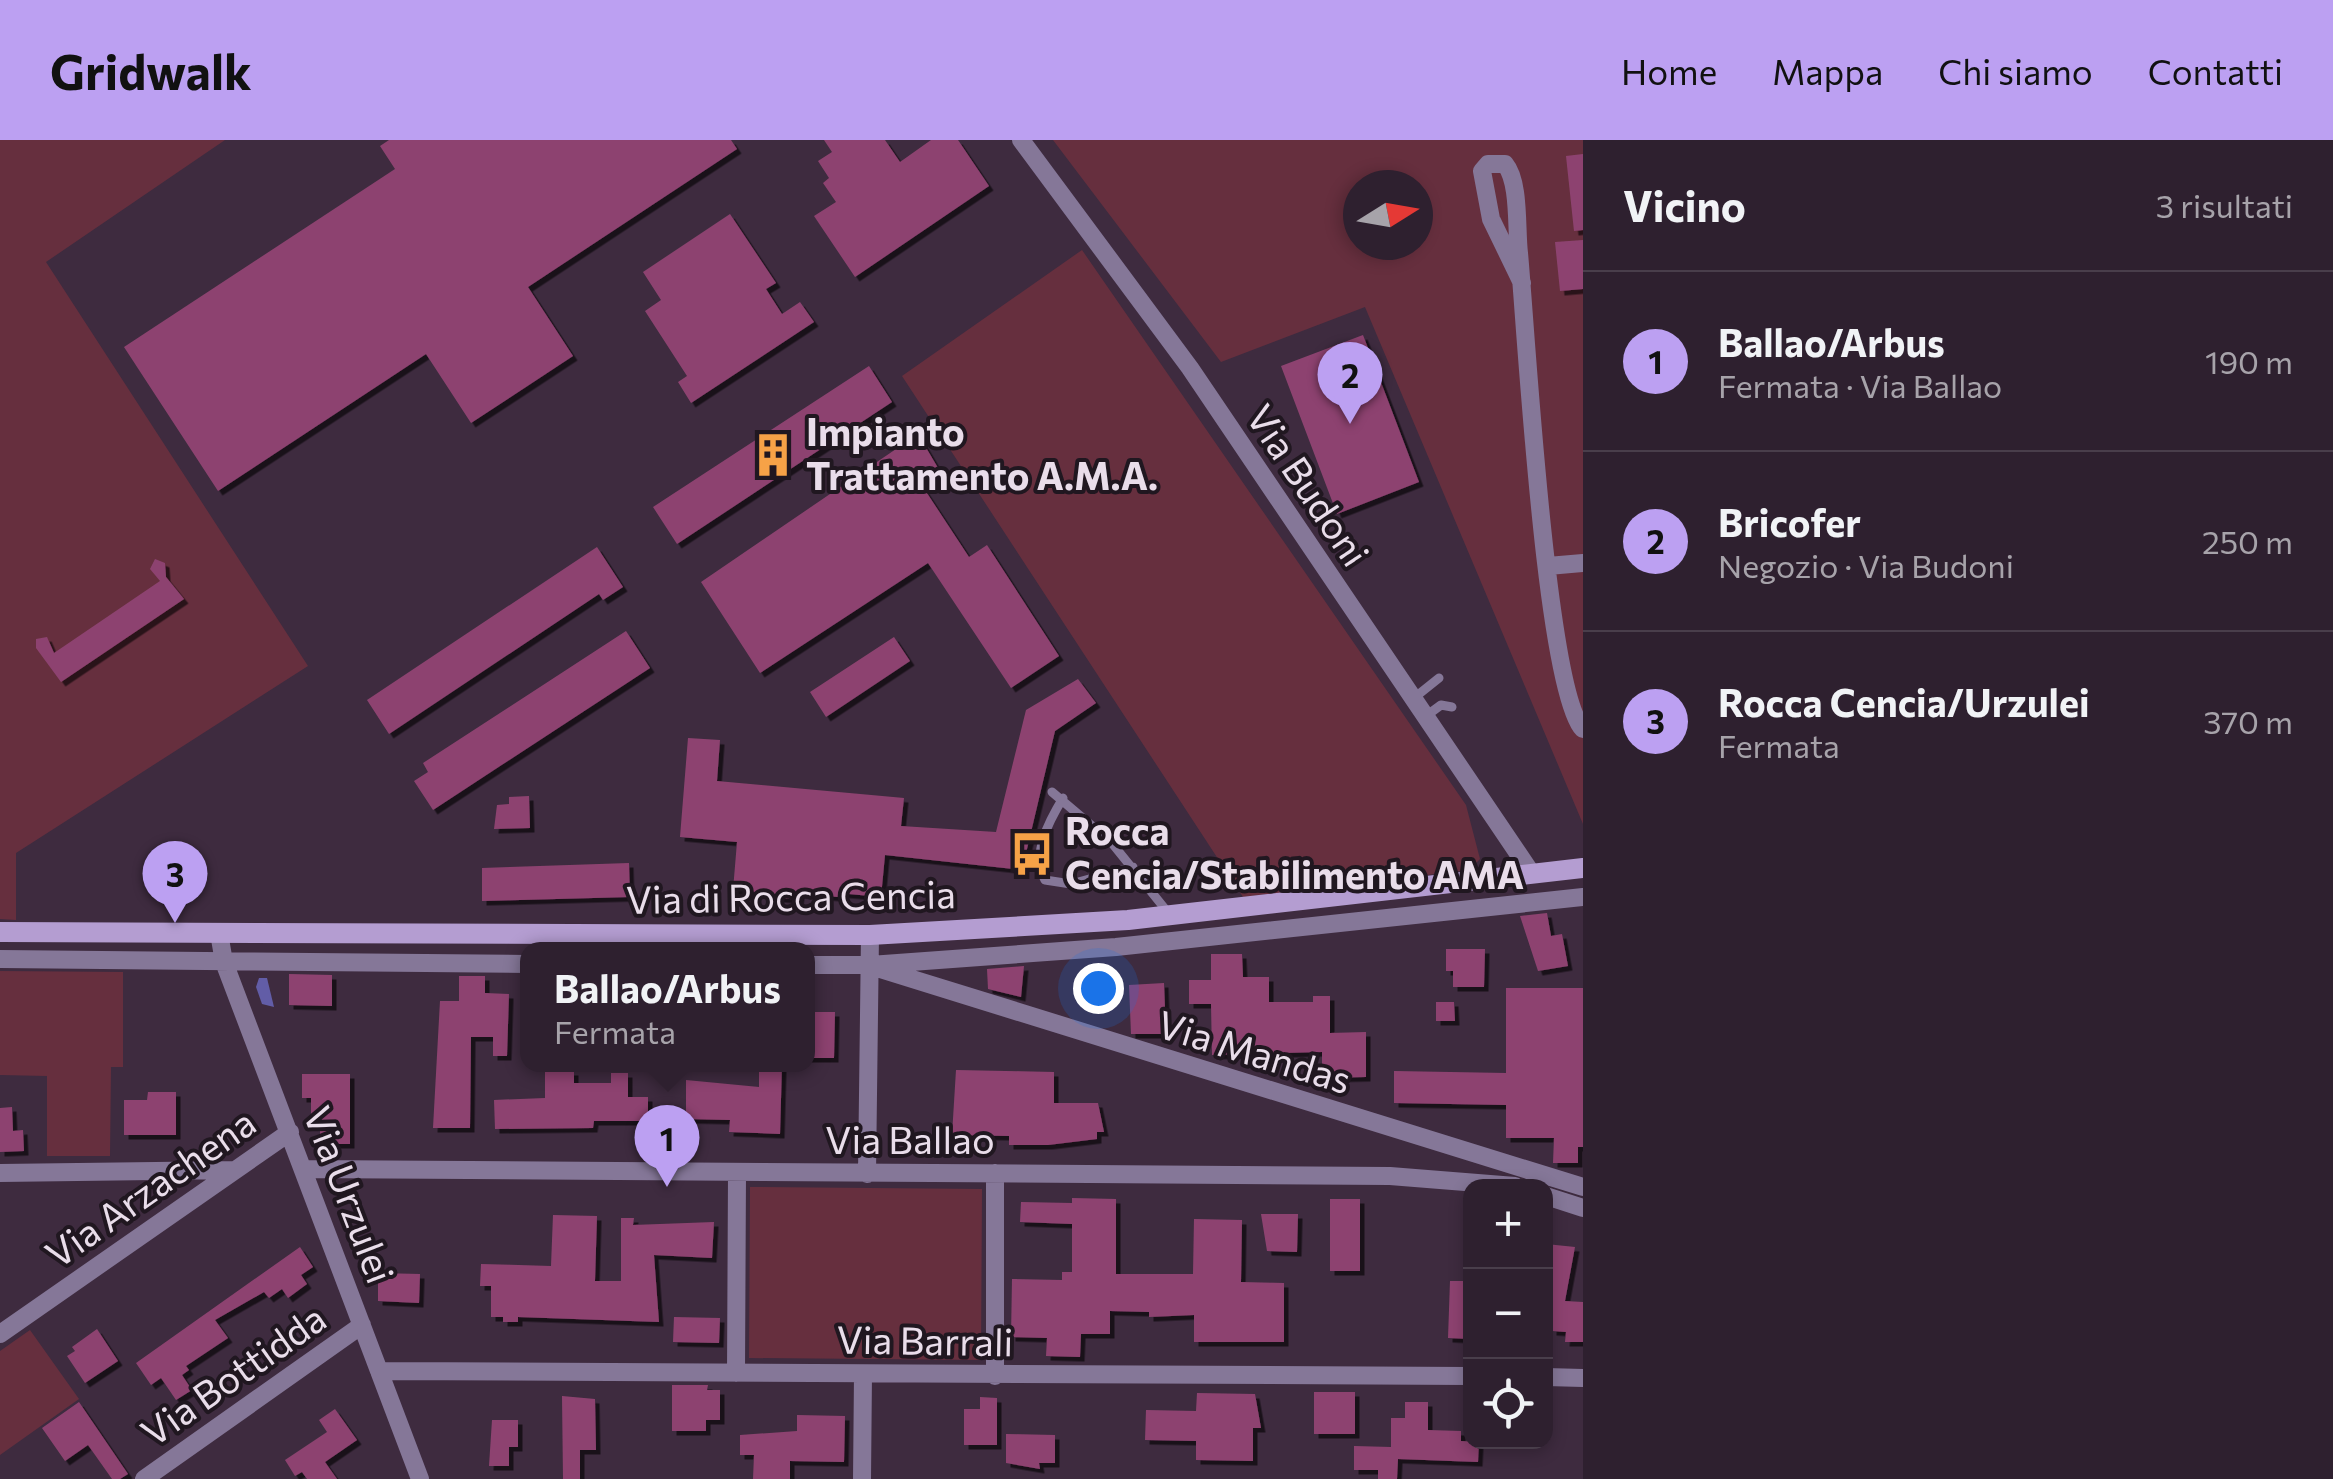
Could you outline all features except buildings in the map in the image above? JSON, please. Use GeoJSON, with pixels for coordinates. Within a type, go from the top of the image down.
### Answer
{"type":"FeatureCollection","features":[{"type":"Feature","properties":{"kind":"main road","name":"Via di Rocca Cencia"},"geometry":{"type":"LineString","coordinates":[[703,942],[1170,915],[1582,871]]}},
{"type":"Feature","properties":{"kind":"main road","name":"Via di Rocca Cencia"},"geometry":{"type":"LineString","coordinates":[[0,932],[628,942]]}},
{"type":"Feature","properties":{"kind":"street","name":"Via Budoni"},"geometry":{"type":"LineString","coordinates":[[1021,140],[1190,368],[1410,700],[1532,874]]}},
{"type":"Feature","properties":{"kind":"street"},"geometry":{"type":"LineString","coordinates":[[1522,283],[1490,219],[1482,171],[1488,164],[1500,162],[1509,167],[1522,283],[1548,566],[1565,688],[1572,713],[1583,730]]}},
{"type":"Feature","properties":{"kind":"street"},"geometry":{"type":"LineString","coordinates":[[1548,566],[1583,563]]}},
{"type":"Feature","properties":{"kind":"street","name":"Via di Rocca Cencia"},"geometry":{"type":"LineString","coordinates":[[815,965],[870,965],[1304,930],[1583,897]]}},
{"type":"Feature","properties":{"kind":"street","name":"Via Urzulei"},"geometry":{"type":"LineString","coordinates":[[219,934],[224,962],[420,1479]]}},
{"type":"Feature","properties":{"kind":"street"},"geometry":{"type":"LineString","coordinates":[[867,1174],[870,935]]}},
{"type":"Feature","properties":{"kind":"street"},"geometry":{"type":"LineString","coordinates":[[0,959],[520,964]]}},
{"type":"Feature","properties":{"kind":"street","name":"Via Mandas"},"geometry":{"type":"LineString","coordinates":[[870,965],[1507,1178]]}},
{"type":"Feature","properties":{"kind":"street","name":"Via Arzachena"},"geometry":{"type":"LineString","coordinates":[[0,1334],[290,1132]]}},
{"type":"Feature","properties":{"kind":"street","name":"Via Ballao"},"geometry":{"type":"LineString","coordinates":[[304,1169],[1507,1178]]}},
{"type":"Feature","properties":{"kind":"street"},"geometry":{"type":"LineString","coordinates":[[0,1174],[233,1170]]}},
{"type":"Feature","properties":{"kind":"street"},"geometry":{"type":"LineString","coordinates":[[995,1173],[995,1376]]}},
{"type":"Feature","properties":{"kind":"street"},"geometry":{"type":"LineString","coordinates":[[736,1372],[737,1174]]}},
{"type":"Feature","properties":{"kind":"street"},"geometry":{"type":"LineString","coordinates":[[1553,1182],[1583,1187]]}},
{"type":"Feature","properties":{"kind":"street"},"geometry":{"type":"LineString","coordinates":[[1553,1198],[1583,1208]]}},
{"type":"Feature","properties":{"kind":"street","name":"Via Bottidda"},"geometry":{"type":"LineString","coordinates":[[144,1479],[362,1326]]}},
{"type":"Feature","properties":{"kind":"street","name":"Via Barrali"},"geometry":{"type":"LineString","coordinates":[[379,1371],[1463,1376]]}},
{"type":"Feature","properties":{"kind":"street"},"geometry":{"type":"LineString","coordinates":[[862,1479],[863,1374]]}},
{"type":"Feature","properties":{"kind":"street"},"geometry":{"type":"LineString","coordinates":[[1553,1377],[1583,1378]]}},
{"type":"Feature","properties":{"kind":"lane"},"geometry":{"type":"LineString","coordinates":[[1410,700],[1439,678]]}},
{"type":"Feature","properties":{"kind":"lane"},"geometry":{"type":"LineString","coordinates":[[1424,718],[1442,705],[1452,706]]}},
{"type":"Feature","properties":{"kind":"lane"},"geometry":{"type":"LineString","coordinates":[[1052,792],[1133,866],[1170,915]]}},
{"type":"Feature","properties":{"kind":"lane"},"geometry":{"type":"LineString","coordinates":[[1063,798],[1049,824],[1040,857],[1044,880],[1071,884],[1133,866]]}},
{"type":"Feature","properties":{"kind":"shaded area"},"geometry":{"type":"Polygon","coordinates":[[[0,140],[225,140],[46,262],[308,666],[16,853],[16,920],[0,919],[0,140]]]}},
{"type":"Feature","properties":{"kind":"shaded area"},"geometry":{"type":"Polygon","coordinates":[[[1053,140],[1583,140],[1583,824],[1365,307],[1221,362],[1053,140]]]}},
{"type":"Feature","properties":{"kind":"shaded area"},"geometry":{"type":"Polygon","coordinates":[[[1082,250],[1466,805],[1480,859],[1469,870],[1243,897],[902,376],[1082,250]]]}},
{"type":"Feature","properties":{"kind":"shaded area"},"geometry":{"type":"Polygon","coordinates":[[[0,971],[123,972],[123,1067],[111,1067],[110,1156],[47,1156],[47,1076],[0,1075],[0,971]]]}},
{"type":"Feature","properties":{"kind":"shaded area"},"geometry":{"type":"Polygon","coordinates":[[[259,978],[267,978],[274,1007],[262,1004],[256,987],[259,978]]]}},
{"type":"Feature","properties":{"kind":"shaded area"},"geometry":{"type":"Polygon","coordinates":[[[750,1187],[982,1189],[981,1360],[749,1358],[750,1187]]]}},
{"type":"Feature","properties":{"kind":"shaded area"},"geometry":{"type":"Polygon","coordinates":[[[30,1330],[79,1399],[0,1455],[0,1351],[30,1330]]]}},
{"type":"Feature","properties":{"kind":"place","name":"Bricofer"},"geometry":{"type":"Point","coordinates":[1350,424]}},
{"type":"Feature","properties":{"kind":"place","name":"Impianto Trattamento A.M.A."},"geometry":{"type":"Point","coordinates":[773,455]}},
{"type":"Feature","properties":{"kind":"place","name":"Rocca Cencia/Stabilimento AMA"},"geometry":{"type":"Point","coordinates":[1032,854]}},
{"type":"Feature","properties":{"kind":"place","name":"Rocca Cencia/Urzulei"},"geometry":{"type":"Point","coordinates":[175,923]}},
{"type":"Feature","properties":{"kind":"place","name":"Ballao/Arbus"},"geometry":{"type":"Point","coordinates":[667,1187]}}]}
